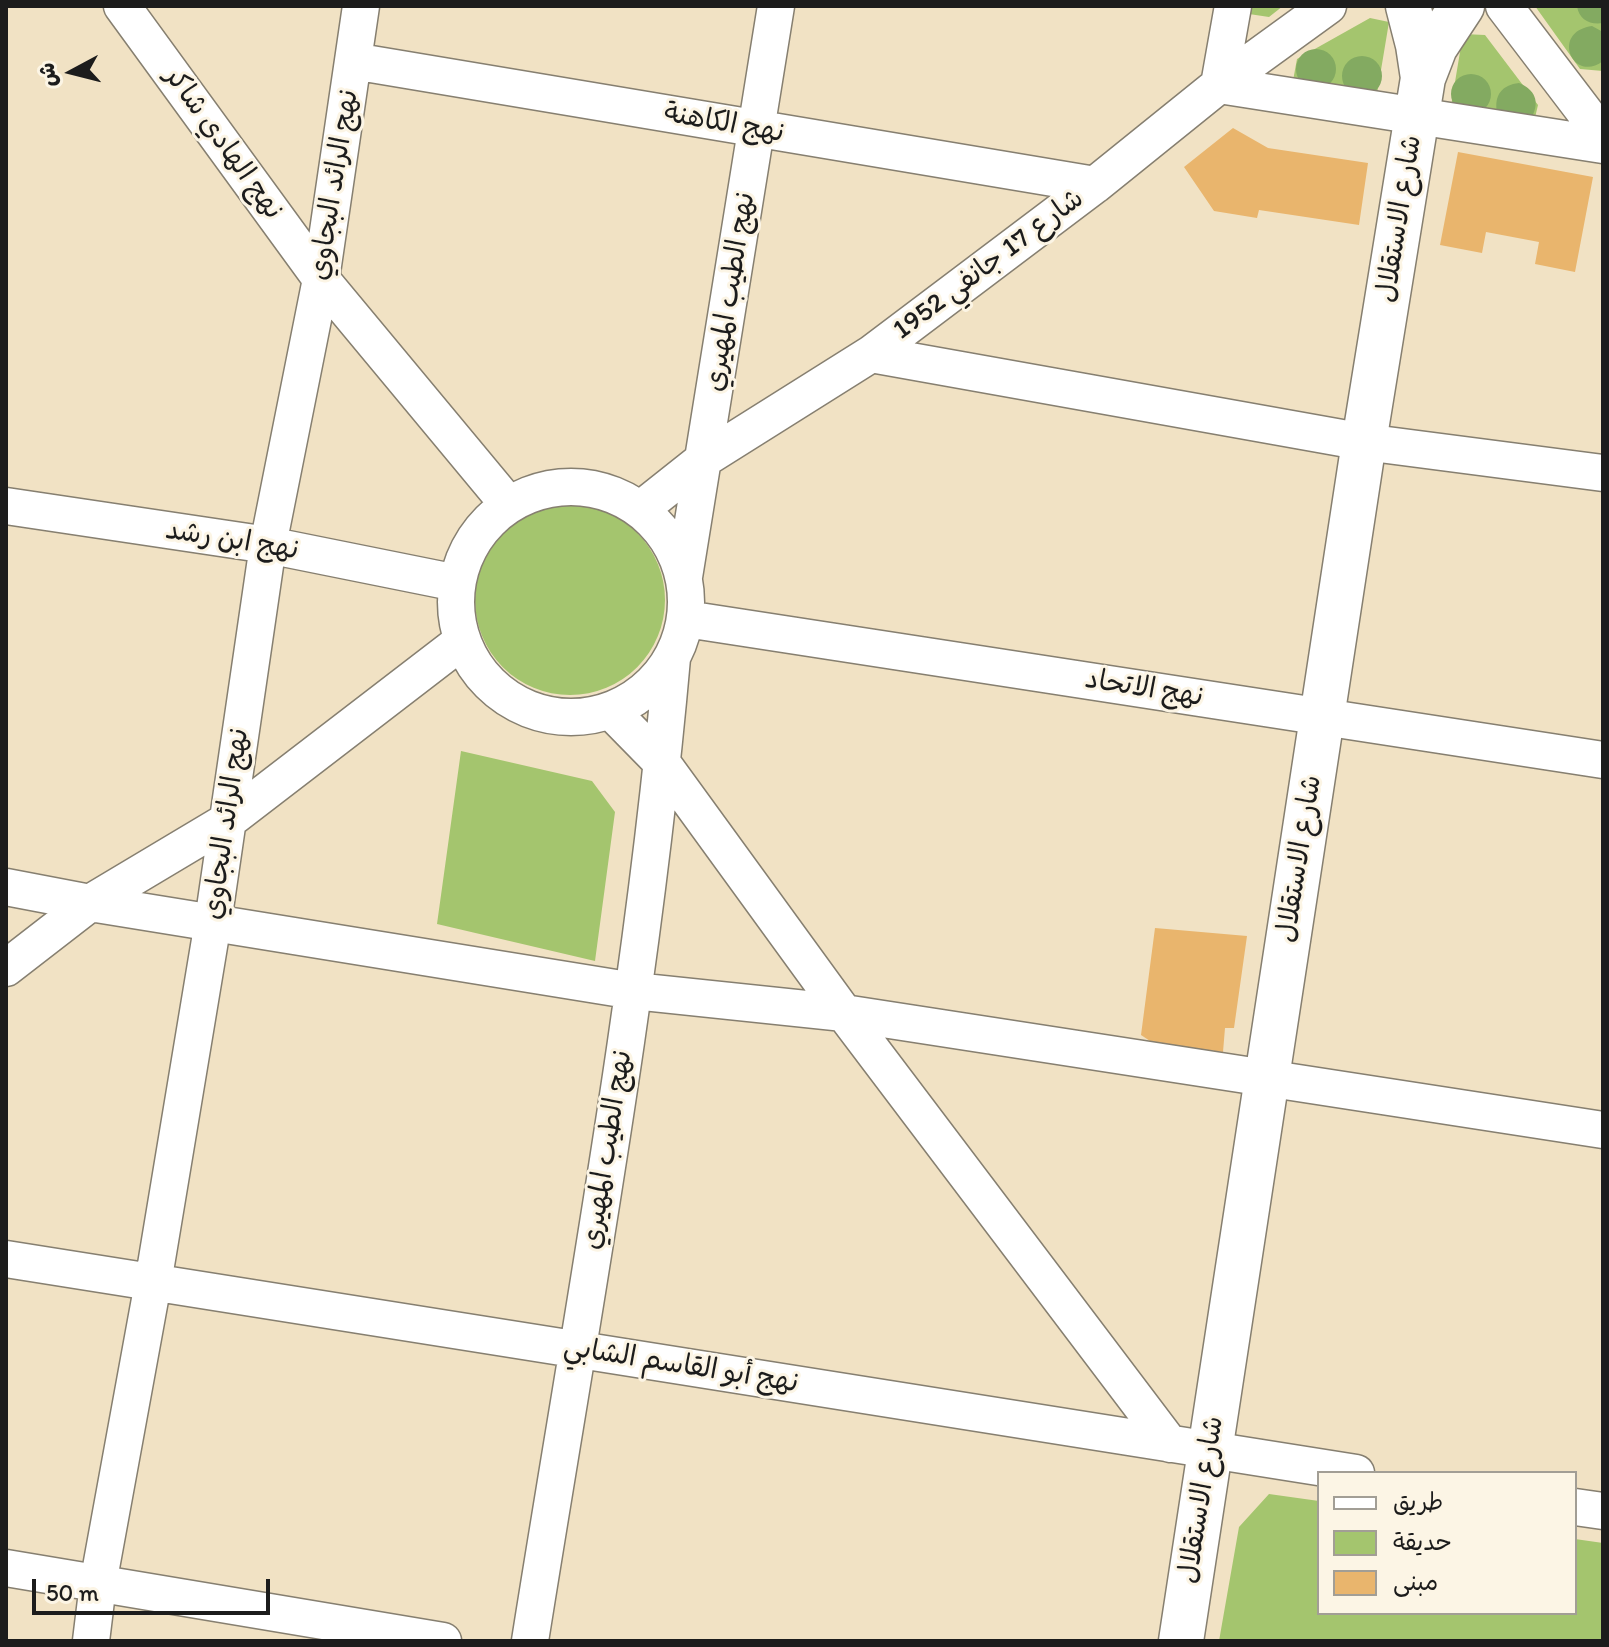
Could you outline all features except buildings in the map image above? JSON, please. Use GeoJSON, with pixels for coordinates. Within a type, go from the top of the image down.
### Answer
{"type":"FeatureCollection","features":[{"type":"Feature","properties":{"kind":"main road"},"geometry":{"type":"LineString","coordinates":[[1408,6],[1418,45],[1419,98]]}},
{"type":"Feature","properties":{"kind":"main road"},"geometry":{"type":"LineString","coordinates":[[1419,98],[1435,47],[1462,6]]}},
{"type":"Feature","properties":{"kind":"main road","name":"شارع الاستقلال"},"geometry":{"type":"LineString","coordinates":[[1181,1641],[1190,1447],[1266,1078],[1419,98]]}},
{"type":"Feature","properties":{"kind":"street","name":"نهج الهادي شاكر"},"geometry":{"type":"LineString","coordinates":[[122,6],[321,279],[508,504]]}},
{"type":"Feature","properties":{"kind":"street","name":"نهج الرائد البجاوي"},"geometry":{"type":"LineString","coordinates":[[91,1641],[98,1584],[153,1283],[213,922],[268,545],[321,279],[361,6]]}},
{"type":"Feature","properties":{"kind":"street","name":"نهج الطيب المهيري"},"geometry":{"type":"LineString","coordinates":[[684,578],[776,6]]}},
{"type":"Feature","properties":{"kind":"street"},"geometry":{"type":"LineString","coordinates":[[1233,6],[1219,85],[1419,98],[1603,145]]}},
{"type":"Feature","properties":{"kind":"street","name":"شارع 17 جانفي 1952"},"geometry":{"type":"LineString","coordinates":[[641,509],[704,459],[871,354],[1095,185],[1219,85],[1328,6]]}},
{"type":"Feature","properties":{"kind":"street"},"geometry":{"type":"LineString","coordinates":[[1504,6],[1603,136]]}},
{"type":"Feature","properties":{"kind":"street","name":"نهج الكاهنة"},"geometry":{"type":"LineString","coordinates":[[353,61],[1095,185]]}},
{"type":"Feature","properties":{"kind":"street"},"geometry":{"type":"LineString","coordinates":[[871,354],[1364,442],[1603,473]]}},
{"type":"Feature","properties":{"kind":"street"},"geometry":{"type":"LineString","coordinates":[[576,485],[610,492],[641,509],[661,529],[676,552],[684,578],[686,619],[672,658],[646,690],[611,711],[575,718],[539,714],[506,698],[479,673],[462,641],[455,612],[457,583],[473,538],[508,504],[540,489],[576,485]]}},
{"type":"Feature","properties":{"kind":"street","name":"نهج ابن رشد"},"geometry":{"type":"LineString","coordinates":[[6,506],[268,545],[457,583]]}},
{"type":"Feature","properties":{"kind":"street","name":"نهج الاتحاد"},"geometry":{"type":"LineString","coordinates":[[686,619],[1603,760]]}},
{"type":"Feature","properties":{"kind":"street"},"geometry":{"type":"LineString","coordinates":[[6,968],[90,903],[229,820],[462,641]]}},
{"type":"Feature","properties":{"kind":"street","name":"نهج الطيب المهيري"},"geometry":{"type":"LineString","coordinates":[[530,1641],[634,991],[663,764],[672,658]]}},
{"type":"Feature","properties":{"kind":"street"},"geometry":{"type":"LineString","coordinates":[[611,711],[663,764],[844,1013],[1190,1447]]}},
{"type":"Feature","properties":{"kind":"street"},"geometry":{"type":"LineString","coordinates":[[6,887],[634,991],[844,1013],[1603,1130]]}},
{"type":"Feature","properties":{"kind":"street","name":"نهج أبو القاسم الشابي"},"geometry":{"type":"LineString","coordinates":[[6,1259],[1343,1471]]}},
{"type":"Feature","properties":{"kind":"street"},"geometry":{"type":"LineString","coordinates":[[1577,1507],[1603,1511]]}},
{"type":"Feature","properties":{"kind":"street"},"geometry":{"type":"LineString","coordinates":[[6,1568],[443,1641]]}},
{"type":"Feature","properties":{"kind":"green space"},"geometry":{"type":"Polygon","coordinates":[[[1250,6],[1283,6],[1269,17],[1249,14],[1250,6]]]}},
{"type":"Feature","properties":{"kind":"green space"},"geometry":{"type":"Polygon","coordinates":[[[1535,6],[1603,6],[1603,71],[1580,69],[1535,6]]]}},
{"type":"Feature","properties":{"kind":"green space"},"geometry":{"type":"Polygon","coordinates":[[[1577,6],[1603,6],[1603,23],[1586,20],[1577,6]]]}},
{"type":"Feature","properties":{"kind":"green space"},"geometry":{"type":"Polygon","coordinates":[[[1370,18],[1389,22],[1376,100],[1292,86],[1297,59],[1370,18]]]}},
{"type":"Feature","properties":{"kind":"green space"},"geometry":{"type":"Polygon","coordinates":[[[1592,26],[1603,32],[1603,61],[1583,66],[1575,62],[1569,46],[1579,30],[1592,26]]]}},
{"type":"Feature","properties":{"kind":"green space"},"geometry":{"type":"Polygon","coordinates":[[[1463,34],[1485,35],[1538,105],[1533,126],[1450,112],[1463,34]]]}},
{"type":"Feature","properties":{"kind":"green space"},"geometry":{"type":"Polygon","coordinates":[[[1316,49],[1330,55],[1336,69],[1330,83],[1316,89],[1302,83],[1296,69],[1302,55],[1316,49]]]}},
{"type":"Feature","properties":{"kind":"green space"},"geometry":{"type":"Polygon","coordinates":[[[1362,56],[1376,62],[1382,76],[1376,90],[1362,96],[1348,90],[1342,76],[1348,62],[1362,56]]]}},
{"type":"Feature","properties":{"kind":"green space"},"geometry":{"type":"Polygon","coordinates":[[[1471,74],[1485,80],[1491,94],[1485,108],[1471,114],[1457,108],[1451,94],[1457,80],[1471,74]]]}},
{"type":"Feature","properties":{"kind":"green space"},"geometry":{"type":"Polygon","coordinates":[[[1519,83],[1529,89],[1534,97],[1536,106],[1532,117],[1497,112],[1500,92],[1519,83]]]}},
{"type":"Feature","properties":{"kind":"green space"},"geometry":{"type":"Polygon","coordinates":[[[570,505],[589,506],[607,512],[637,533],[658,563],[664,581],[664,619],[658,637],[637,667],[607,688],[589,694],[570,695],[551,694],[533,688],[503,667],[482,637],[476,619],[475,600],[476,581],[482,563],[503,533],[533,512],[551,506],[570,505]]]}},
{"type":"Feature","properties":{"kind":"green space"},"geometry":{"type":"Polygon","coordinates":[[[461,751],[592,781],[615,812],[595,961],[437,924],[461,751]]]}},
{"type":"Feature","properties":{"kind":"green space"},"geometry":{"type":"Polygon","coordinates":[[[1269,1494],[1317,1501],[1317,1615],[1577,1615],[1577,1539],[1603,1543],[1603,1641],[1219,1641],[1239,1527],[1269,1494]]]}}]}
